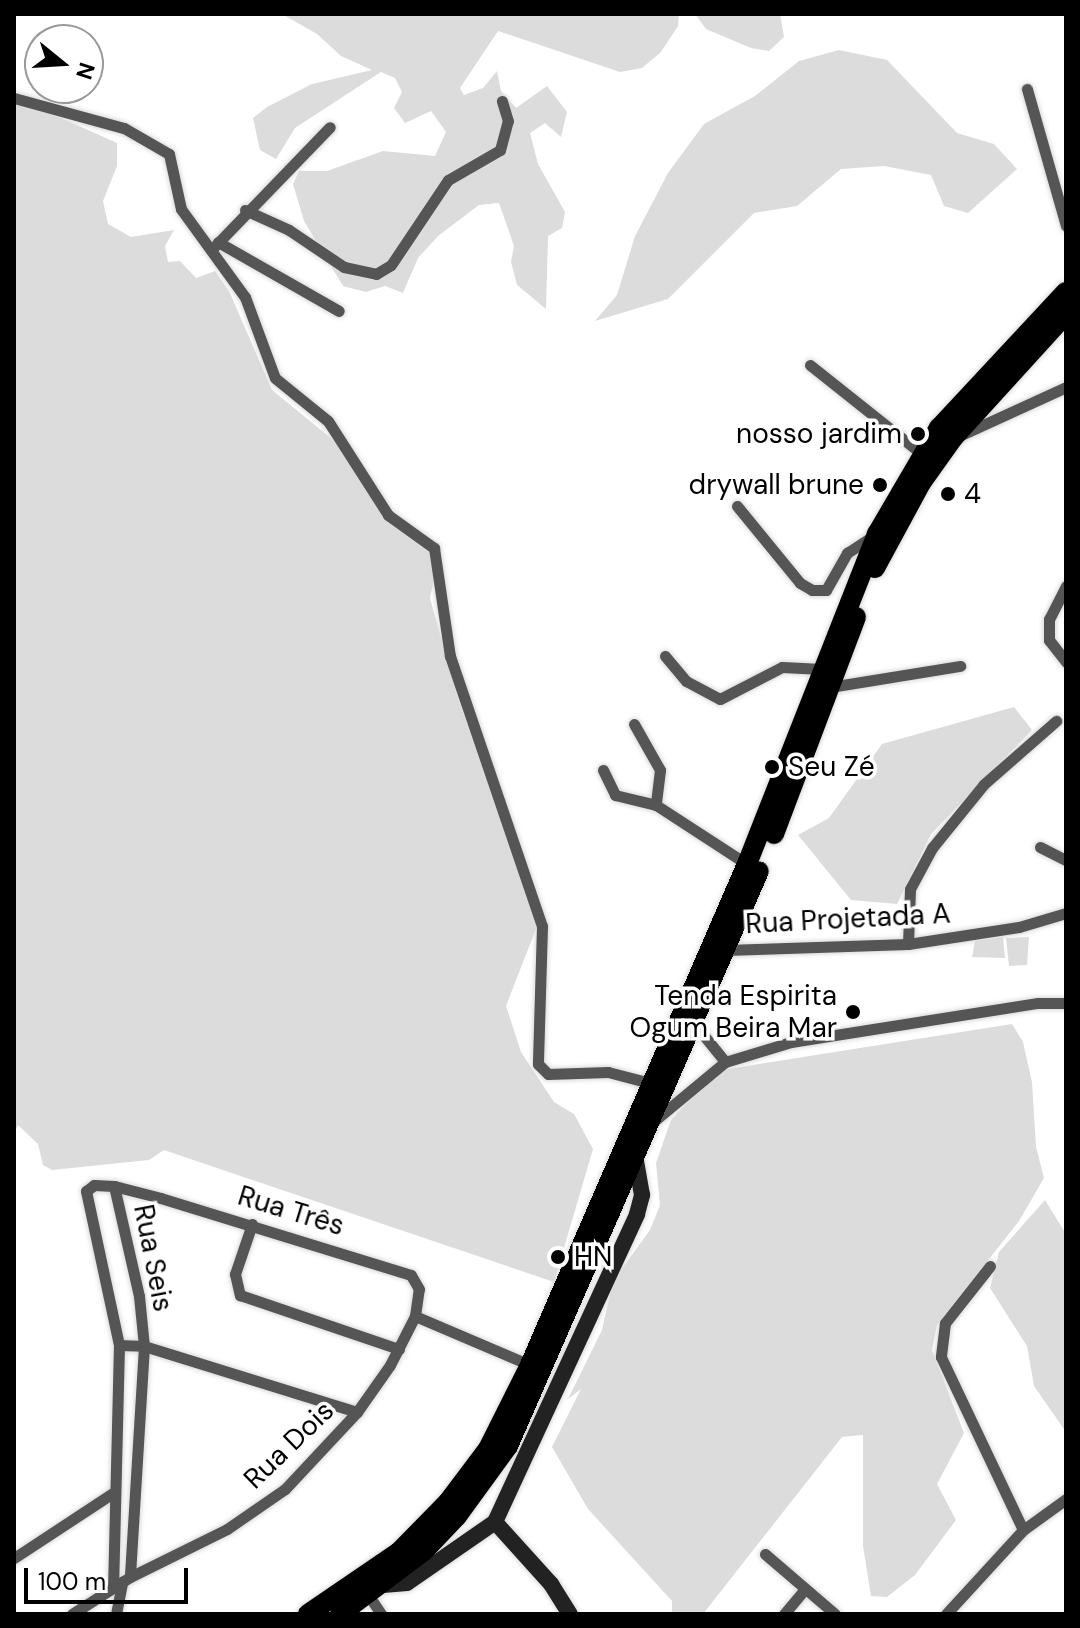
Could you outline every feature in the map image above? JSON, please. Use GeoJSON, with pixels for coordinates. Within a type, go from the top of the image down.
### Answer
{"type":"FeatureCollection","features":[{"type":"Feature","properties":{"kind":"highway"},"geometry":{"type":"LineString","coordinates":[[340,1614],[376,1591],[457,1516],[508,1446],[636,1161],[726,950],[877,534],[922,454],[986,372],[1066,292]]}},
{"type":"Feature","properties":{"kind":"highway"},"geometry":{"type":"LineString","coordinates":[[308,1614],[379,1568],[448,1502],[488,1449],[530,1365],[874,570],[921,483],[953,438],[1066,314]]}},
{"type":"Feature","properties":{"kind":"main road"},"geometry":{"type":"LineString","coordinates":[[376,1591],[407,1583],[495,1522],[637,1214],[642,1195],[636,1161]]}},
{"type":"Feature","properties":{"kind":"main road"},"geometry":{"type":"LineString","coordinates":[[495,1522],[551,1584],[570,1614]]}},
{"type":"Feature","properties":{"kind":"street"},"geometry":{"type":"LineString","coordinates":[[1027,89],[1066,226]]}},
{"type":"Feature","properties":{"kind":"street"},"geometry":{"type":"LineString","coordinates":[[14,98],[124,128],[169,154],[181,209],[215,245],[245,297],[275,378],[328,421],[388,515],[434,548],[450,656],[542,926],[538,1064],[548,1074],[608,1072],[650,1083]]}},
{"type":"Feature","properties":{"kind":"street"},"geometry":{"type":"LineString","coordinates":[[245,210],[289,230],[344,267],[376,274],[391,265],[448,180],[500,150],[508,121],[502,101]]}},
{"type":"Feature","properties":{"kind":"street"},"geometry":{"type":"LineString","coordinates":[[215,245],[245,210],[330,127]]}},
{"type":"Feature","properties":{"kind":"street"},"geometry":{"type":"LineString","coordinates":[[215,245],[339,311]]}},
{"type":"Feature","properties":{"kind":"street"},"geometry":{"type":"LineString","coordinates":[[810,365],[922,454]]}},
{"type":"Feature","properties":{"kind":"street"},"geometry":{"type":"LineString","coordinates":[[953,438],[1066,387]]}},
{"type":"Feature","properties":{"kind":"street"},"geometry":{"type":"LineString","coordinates":[[737,506],[800,583],[812,590],[826,590],[847,553],[877,534]]}},
{"type":"Feature","properties":{"kind":"street"},"geometry":{"type":"LineString","coordinates":[[1066,586],[1049,619],[1049,640],[1066,662]]}},
{"type":"Feature","properties":{"kind":"street"},"geometry":{"type":"LineString","coordinates":[[665,656],[686,681],[720,699],[782,667],[826,678],[960,666]]}},
{"type":"Feature","properties":{"kind":"street"},"geometry":{"type":"LineString","coordinates":[[908,944],[910,889],[932,848],[984,784],[1056,721]]}},
{"type":"Feature","properties":{"kind":"street"},"geometry":{"type":"LineString","coordinates":[[634,724],[660,770],[656,805]]}},
{"type":"Feature","properties":{"kind":"street"},"geometry":{"type":"LineString","coordinates":[[603,770],[615,795],[656,805],[747,864]]}},
{"type":"Feature","properties":{"kind":"street"},"geometry":{"type":"LineString","coordinates":[[1040,847],[1066,860]]}},
{"type":"Feature","properties":{"kind":"street","name":"Rua Projetada A"},"geometry":{"type":"LineString","coordinates":[[726,950],[908,944],[1019,927],[1066,913]]}},
{"type":"Feature","properties":{"kind":"street"},"geometry":{"type":"LineString","coordinates":[[650,1125],[725,1062],[824,1036],[1066,1003]]}},
{"type":"Feature","properties":{"kind":"street"},"geometry":{"type":"LineString","coordinates":[[697,1013],[701,1032],[725,1062]]}},
{"type":"Feature","properties":{"kind":"street","name":"Rua Seis"},"geometry":{"type":"LineString","coordinates":[[116,1614],[122,1582],[144,1346],[139,1296],[114,1186],[94,1185],[84,1198],[119,1345],[113,1493],[122,1582]]}},
{"type":"Feature","properties":{"kind":"street","name":"Rua Três"},"geometry":{"type":"LineString","coordinates":[[114,1186],[252,1224],[411,1275],[419,1289],[415,1316]]}},
{"type":"Feature","properties":{"kind":"street"},"geometry":{"type":"LineString","coordinates":[[252,1224],[235,1274],[240,1295],[399,1349]]}},
{"type":"Feature","properties":{"kind":"street"},"geometry":{"type":"LineString","coordinates":[[990,1266],[945,1323],[941,1357],[1023,1530]]}},
{"type":"Feature","properties":{"kind":"street"},"geometry":{"type":"LineString","coordinates":[[415,1316],[530,1365]]}},
{"type":"Feature","properties":{"kind":"street","name":"Rua Dois"},"geometry":{"type":"LineString","coordinates":[[72,1614],[122,1582],[257,1511],[285,1489],[357,1412],[399,1349],[415,1316]]}},
{"type":"Feature","properties":{"kind":"street"},"geometry":{"type":"LineString","coordinates":[[119,1345],[144,1346],[357,1412]]}},
{"type":"Feature","properties":{"kind":"street"},"geometry":{"type":"LineString","coordinates":[[14,1558],[113,1493]]}},
{"type":"Feature","properties":{"kind":"street"},"geometry":{"type":"LineString","coordinates":[[946,1614],[1023,1530],[1066,1499]]}},
{"type":"Feature","properties":{"kind":"street"},"geometry":{"type":"LineString","coordinates":[[765,1554],[835,1614]]}},
{"type":"Feature","properties":{"kind":"street"},"geometry":{"type":"LineString","coordinates":[[784,1614],[804,1590]]}},
{"type":"Feature","properties":{"kind":"street"},"geometry":{"type":"LineString","coordinates":[[376,1591],[381,1614]]}},
{"type":"Feature","properties":{"kind":"shaded area"},"geometry":{"type":"Polygon","coordinates":[[[282,14],[679,14],[678,26],[661,52],[642,68],[620,72],[498,31],[460,88],[464,95],[483,88],[497,71],[501,91],[516,108],[547,86],[567,112],[561,137],[545,123],[530,133],[538,164],[565,212],[562,228],[548,236],[546,309],[517,285],[511,262],[514,246],[499,203],[479,205],[438,236],[418,258],[403,293],[385,286],[366,292],[343,286],[304,221],[293,184],[299,171],[327,171],[383,151],[435,156],[446,132],[431,111],[405,123],[394,108],[402,92],[395,78],[381,72],[295,128],[276,159],[260,150],[253,118],[267,107],[312,84],[372,70],[341,56],[317,34],[282,14]]]}},
{"type":"Feature","properties":{"kind":"shaded area"},"geometry":{"type":"Polygon","coordinates":[[[695,14],[780,14],[784,37],[769,51],[751,48],[706,29],[695,14]]]}},
{"type":"Feature","properties":{"kind":"shaded area"},"geometry":{"type":"Polygon","coordinates":[[[839,50],[887,60],[957,133],[994,144],[1017,169],[968,213],[944,206],[931,175],[884,166],[841,169],[797,206],[754,213],[668,299],[595,321],[617,295],[635,236],[668,173],[704,124],[755,96],[799,61],[839,50]]]}},
{"type":"Feature","properties":{"kind":"shaded area"},"geometry":{"type":"Polygon","coordinates":[[[14,104],[59,117],[117,143],[117,166],[103,201],[108,224],[131,237],[174,230],[165,246],[168,262],[180,261],[196,278],[215,271],[229,291],[272,390],[343,448],[370,496],[403,533],[426,542],[436,569],[430,598],[457,696],[535,912],[536,929],[506,1006],[521,1052],[554,1102],[574,1114],[593,1149],[554,1282],[164,1150],[149,1160],[52,1170],[43,1165],[38,1144],[18,1125],[14,1133],[14,104]]]}},
{"type":"Feature","properties":{"kind":"shaded area"},"geometry":{"type":"Polygon","coordinates":[[[1014,707],[1032,730],[931,834],[897,904],[851,900],[798,835],[829,818],[882,744],[1014,707]]]}},
{"type":"Feature","properties":{"kind":"shaded area"},"geometry":{"type":"Polygon","coordinates":[[[1003,937],[1005,958],[972,957],[975,941],[1003,937]]]}},
{"type":"Feature","properties":{"kind":"shaded area"},"geometry":{"type":"Polygon","coordinates":[[[1029,937],[1027,965],[1009,966],[1006,938],[1029,937]]]}},
{"type":"Feature","properties":{"kind":"shaded area"},"geometry":{"type":"Polygon","coordinates":[[[1012,1024],[1023,1042],[1032,1082],[1036,1147],[1044,1178],[1019,1221],[937,1325],[932,1350],[964,1433],[937,1484],[956,1520],[915,1575],[887,1597],[871,1596],[863,1546],[863,1435],[842,1437],[703,1614],[672,1614],[672,1601],[588,1509],[552,1447],[581,1389],[568,1399],[602,1330],[613,1281],[650,1230],[660,1205],[656,1163],[671,1120],[703,1085],[728,1069],[1012,1024]]]}},
{"type":"Feature","properties":{"kind":"shaded area"},"geometry":{"type":"Polygon","coordinates":[[[1045,1200],[1066,1234],[1066,1432],[1034,1386],[1027,1346],[990,1288],[999,1252],[1045,1200]]]}},
{"type":"Feature","properties":{"kind":"place","name":"nosso jardim"},"geometry":{"type":"Point","coordinates":[918,434]}},
{"type":"Feature","properties":{"kind":"place","name":"drywall brune"},"geometry":{"type":"Point","coordinates":[880,485]}},
{"type":"Feature","properties":{"kind":"place","name":"4"},"geometry":{"type":"Point","coordinates":[948,494]}},
{"type":"Feature","properties":{"kind":"place","name":"Seu Zé"},"geometry":{"type":"Point","coordinates":[772,767]}},
{"type":"Feature","properties":{"kind":"place","name":"Tenda Espirita Ogum Beira Mar"},"geometry":{"type":"Point","coordinates":[853,1012]}},
{"type":"Feature","properties":{"kind":"place","name":"HN"},"geometry":{"type":"Point","coordinates":[558,1257]}}]}
